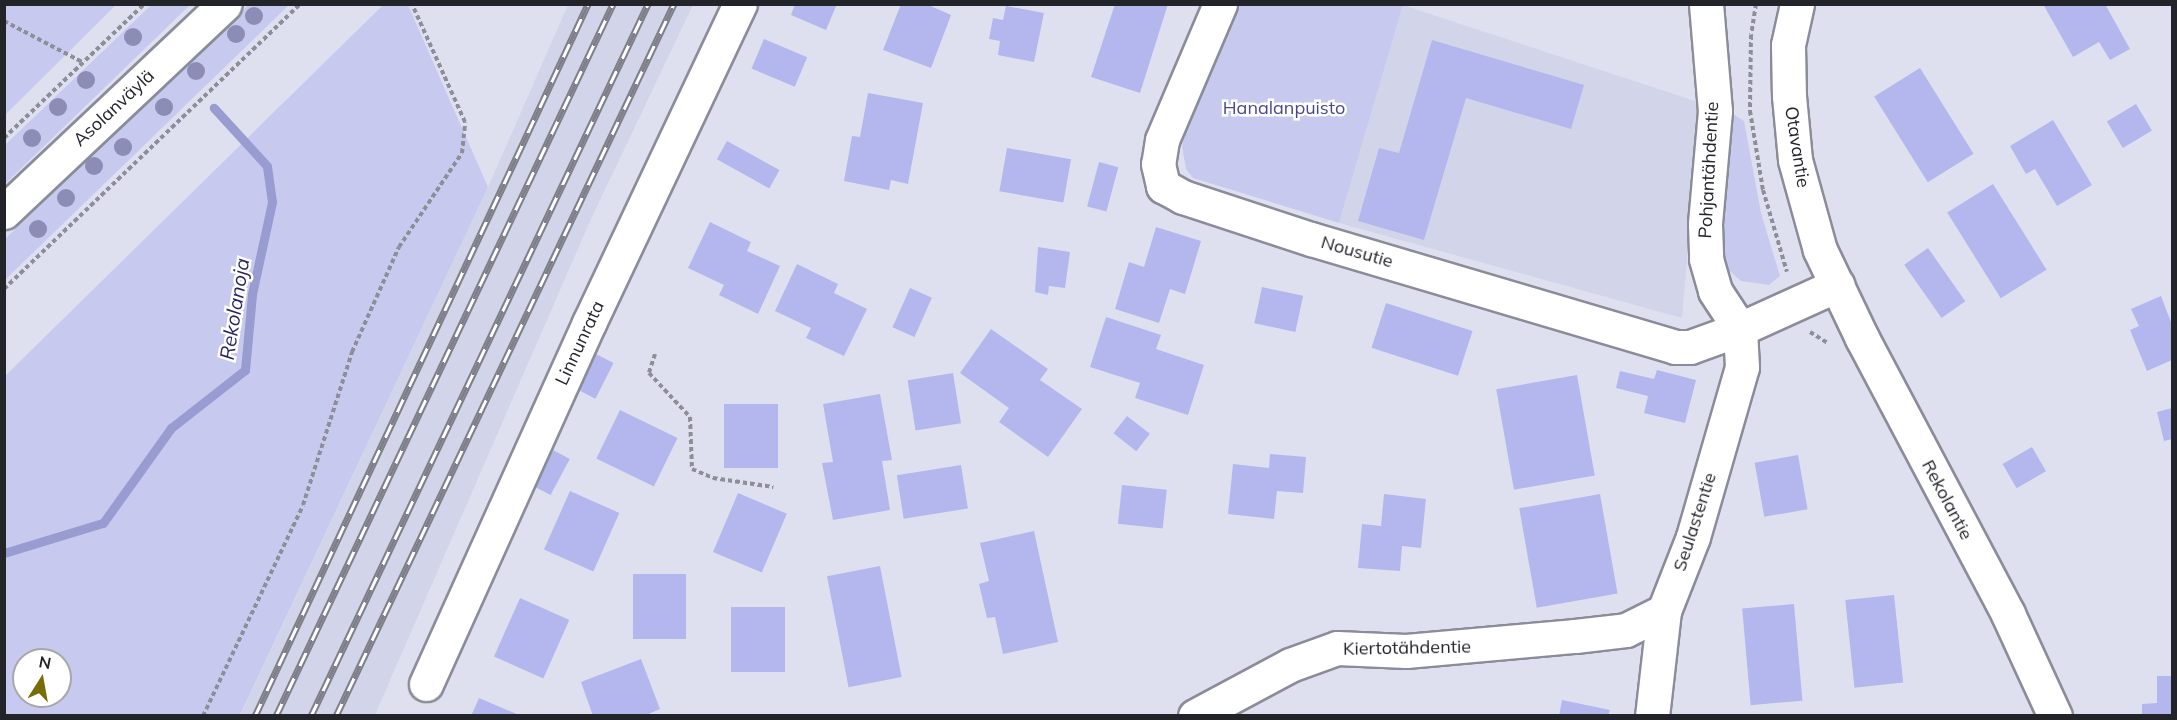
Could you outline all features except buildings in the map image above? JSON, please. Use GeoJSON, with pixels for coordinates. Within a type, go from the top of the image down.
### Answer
{"type":"FeatureCollection","features":[{"type":"Feature","properties":{"kind":"street","name":"Asolanväylä"},"geometry":{"type":"LineString","coordinates":[[4,212],[225,4]]}},
{"type":"Feature","properties":{"kind":"street","name":"Linnunrata"},"geometry":{"type":"LineString","coordinates":[[426,684],[584,334],[740,4]]}},
{"type":"Feature","properties":{"kind":"street","name":"Nousutie"},"geometry":{"type":"LineString","coordinates":[[1220,4],[1162,140],[1158,164],[1163,186],[1183,197],[1311,239],[1675,347],[1690,347],[1740,329]]}},
{"type":"Feature","properties":{"kind":"street","name":"Pohjantähdentie"},"geometry":{"type":"LineString","coordinates":[[1706,4],[1715,111],[1705,224],[1706,259],[1715,291],[1740,329]]}},
{"type":"Feature","properties":{"kind":"street","name":"Otavantie"},"geometry":{"type":"LineString","coordinates":[[1797,4],[1788,45],[1795,160],[1820,250],[1837,285]]}},
{"type":"Feature","properties":{"kind":"street"},"geometry":{"type":"LineString","coordinates":[[1740,329],[1837,285]]}},
{"type":"Feature","properties":{"kind":"street","name":"Rekolantie"},"geometry":{"type":"LineString","coordinates":[[1837,285],[2008,615],[2055,716]]}},
{"type":"Feature","properties":{"kind":"street","name":"Seulastentie"},"geometry":{"type":"LineString","coordinates":[[1652,716],[1664,611],[1693,537],[1742,367],[1740,329]]}},
{"type":"Feature","properties":{"kind":"street","name":"Kiertotähdentie"},"geometry":{"type":"LineString","coordinates":[[1195,716],[1290,665],[1337,648],[1406,651],[1575,636],[1626,630],[1664,611]]}},
{"type":"Feature","properties":{"kind":"path"},"geometry":{"type":"LineString","coordinates":[[4,138],[144,4]]}},
{"type":"Feature","properties":{"kind":"path"},"geometry":{"type":"LineString","coordinates":[[4,289],[300,4]]}},
{"type":"Feature","properties":{"kind":"path"},"geometry":{"type":"LineString","coordinates":[[203,716],[303,505],[352,352],[399,247],[462,153],[465,122],[412,4]]}},
{"type":"Feature","properties":{"kind":"path"},"geometry":{"type":"LineString","coordinates":[[4,21],[84,63]]}},
{"type":"Feature","properties":{"kind":"path"},"geometry":{"type":"LineString","coordinates":[[655,354],[649,373],[690,417],[692,469],[713,478],[773,486]]}},
{"type":"Feature","properties":{"kind":"shaded area"},"geometry":{"type":"Polygon","coordinates":[[[568,5],[693,5],[591,219],[375,715],[240,716],[488,187],[568,5]]]}},
{"type":"Feature","properties":{"kind":"shaded area"},"geometry":{"type":"Polygon","coordinates":[[[1403,5],[1701,103],[1682,318],[1339,223],[1403,5]]]}},
{"type":"Feature","properties":{"kind":"green space"},"geometry":{"type":"Polygon","coordinates":[[[5,4],[116,4],[116,5],[5,115],[5,4]]]}},
{"type":"Feature","properties":{"kind":"green space"},"geometry":{"type":"Polygon","coordinates":[[[151,5],[190,5],[5,184],[5,145],[151,5]]]}},
{"type":"Feature","properties":{"kind":"green space"},"geometry":{"type":"Polygon","coordinates":[[[248,5],[289,5],[5,280],[5,239],[248,5]]]}},
{"type":"Feature","properties":{"kind":"green space"},"geometry":{"type":"Polygon","coordinates":[[[383,5],[408,5],[488,187],[240,715],[5,715],[5,376],[383,5]]]}},
{"type":"Feature","properties":{"kind":"green space","name":"Hanalanpuisto"},"geometry":{"type":"Polygon","coordinates":[[[1235,5],[1403,5],[1339,223],[1193,178],[1186,169],[1182,146],[1192,108],[1235,5]]]}},
{"type":"Feature","properties":{"kind":"green space"},"geometry":{"type":"Polygon","coordinates":[[[1733,114],[1744,121],[1761,213],[1780,276],[1769,285],[1741,281],[1724,266],[1720,236],[1728,116],[1733,114]]]}},
{"type":"Feature","properties":{"kind":"waterway","name":"Rekolanoja"},"geometry":{"type":"LineString","coordinates":[[4,553],[103,523],[171,428],[245,370],[252,294],[272,202],[267,166],[214,108]]}},
{"type":"Feature","properties":{"kind":"railway"},"geometry":{"type":"LineString","coordinates":[[255,716],[588,4]]}},
{"type":"Feature","properties":{"kind":"railway"},"geometry":{"type":"LineString","coordinates":[[276,716],[613,4]]}},
{"type":"Feature","properties":{"kind":"railway"},"geometry":{"type":"LineString","coordinates":[[311,716],[648,4]]}},
{"type":"Feature","properties":{"kind":"railway"},"geometry":{"type":"LineString","coordinates":[[336,716],[674,4]]}}]}
